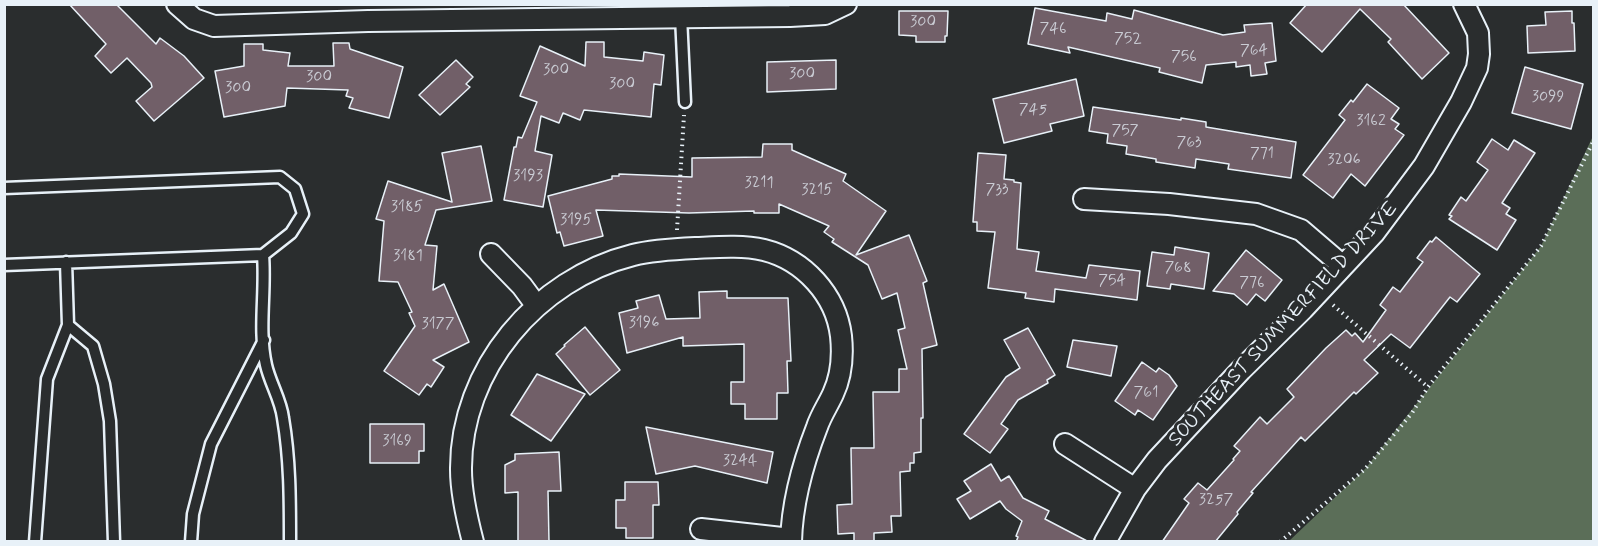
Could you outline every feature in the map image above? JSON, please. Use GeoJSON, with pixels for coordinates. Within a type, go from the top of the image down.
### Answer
{"type":"FeatureCollection","features":[{"type":"Feature","properties":{"kind":"street"},"geometry":{"type":"LineString","coordinates":[[177,4],[194,19],[214,26],[369,13],[582,11],[681,16],[825,14],[846,4]]}},
{"type":"Feature","properties":{"kind":"street","name":"SOUTHEAST SUMMERFIELD DRIVE"},"geometry":{"type":"LineString","coordinates":[[1105,542],[1135,489],[1157,460],[1374,234],[1424,166],[1465,94],[1477,68],[1478,33],[1464,4]]}},
{"type":"Feature","properties":{"kind":"street"},"geometry":{"type":"LineString","coordinates":[[1084,199],[1169,204],[1256,214],[1301,230],[1343,266]]}},
{"type":"Feature","properties":{"kind":"street"},"geometry":{"type":"LineString","coordinates":[[473,542],[462,487],[461,468],[463,441],[473,403],[482,378],[502,345],[536,305],[595,268],[636,254],[729,246],[762,250],[779,255],[802,268],[820,286],[830,301],[837,319],[841,337],[841,364],[834,391],[818,423],[806,457],[796,498],[791,540],[701,529]]}},
{"type":"Feature","properties":{"kind":"street"},"geometry":{"type":"LineString","coordinates":[[491,254],[522,286],[536,305]]}},
{"type":"Feature","properties":{"kind":"street"},"geometry":{"type":"LineString","coordinates":[[1065,444],[1135,489]]}},
{"type":"Feature","properties":{"kind":"lane"},"geometry":{"type":"LineString","coordinates":[[681,16],[685,102]]}},
{"type":"Feature","properties":{"kind":"lane"},"geometry":{"type":"LineString","coordinates":[[4,188],[280,177],[296,189],[303,214],[291,234],[263,255],[4,265]]}},
{"type":"Feature","properties":{"kind":"lane"},"geometry":{"type":"LineString","coordinates":[[263,255],[265,272],[262,323],[266,365],[283,416],[290,489],[290,542]]}},
{"type":"Feature","properties":{"kind":"lane"},"geometry":{"type":"LineString","coordinates":[[35,542],[47,379],[68,325],[66,262]]}},
{"type":"Feature","properties":{"kind":"lane"},"geometry":{"type":"LineString","coordinates":[[68,325],[93,346],[104,384],[110,421],[114,542]]}},
{"type":"Feature","properties":{"kind":"lane"},"geometry":{"type":"LineString","coordinates":[[191,542],[192,514],[211,444],[264,340]]}},
{"type":"Feature","properties":{"kind":"path"},"geometry":{"type":"LineString","coordinates":[[676,249],[685,102]]}},
{"type":"Feature","properties":{"kind":"path"},"geometry":{"type":"LineString","coordinates":[[1280,542],[1365,469],[1412,413],[1428,387],[1541,246],[1593,140]]}},
{"type":"Feature","properties":{"kind":"path"},"geometry":{"type":"LineString","coordinates":[[1319,293],[1428,387]]}},
{"type":"Feature","properties":{"kind":"green space"},"geometry":{"type":"Polygon","coordinates":[[[1593,136],[1593,541],[1289,541],[1365,469],[1541,246],[1593,136]]]}},
{"type":"Feature","properties":{"kind":"building"},"geometry":{"type":"Polygon","coordinates":[[[69,4],[116,4],[156,44],[160,38],[184,56],[204,78],[154,121],[136,101],[152,87],[151,83],[127,58],[111,73],[95,56],[106,44],[69,4]]]}},
{"type":"Feature","properties":{"kind":"building"},"geometry":{"type":"Polygon","coordinates":[[[1307,4],[1403,4],[1449,53],[1422,79],[1388,42],[1391,39],[1360,9],[1322,52],[1290,23],[1307,4]]]}},
{"type":"Feature","properties":{"kind":"building"},"geometry":{"type":"Polygon","coordinates":[[[1035,8],[1106,21],[1107,13],[1132,19],[1134,10],[1223,35],[1245,32],[1244,25],[1272,23],[1276,61],[1265,63],[1267,74],[1251,76],[1250,65],[1236,67],[1236,62],[1206,65],[1202,83],[1159,72],[1160,68],[1068,47],[1070,53],[1028,44],[1035,8]]]}},
{"type":"Feature","properties":{"kind":"building"},"geometry":{"type":"Polygon","coordinates":[[[899,11],[948,11],[945,42],[916,42],[916,36],[899,35],[899,11]]]}},
{"type":"Feature","properties":{"kind":"building"},"geometry":{"type":"Polygon","coordinates":[[[1572,11],[1575,51],[1528,53],[1527,26],[1546,25],[1545,12],[1572,11]]]}},
{"type":"Feature","properties":{"kind":"building"},"geometry":{"type":"Polygon","coordinates":[[[586,42],[604,42],[604,57],[643,61],[644,52],[664,55],[661,85],[654,84],[651,117],[584,110],[580,120],[563,113],[559,123],[541,116],[535,151],[552,155],[543,207],[504,200],[514,147],[516,147],[518,137],[522,138],[537,102],[520,96],[540,46],[585,66],[586,42]]]}},
{"type":"Feature","properties":{"kind":"building"},"geometry":{"type":"Polygon","coordinates":[[[333,43],[349,43],[350,49],[403,67],[389,118],[349,108],[353,98],[346,96],[348,90],[287,88],[285,106],[224,117],[215,71],[244,66],[244,44],[263,44],[263,50],[290,53],[288,66],[334,66],[333,43]]]}},
{"type":"Feature","properties":{"kind":"building"},"geometry":{"type":"Polygon","coordinates":[[[456,60],[473,77],[466,84],[470,87],[440,115],[419,95],[456,60]]]}},
{"type":"Feature","properties":{"kind":"building"},"geometry":{"type":"Polygon","coordinates":[[[836,60],[836,89],[767,92],[767,62],[836,60]]]}},
{"type":"Feature","properties":{"kind":"building"},"geometry":{"type":"Polygon","coordinates":[[[1525,67],[1583,84],[1571,129],[1512,113],[1525,67]]]}},
{"type":"Feature","properties":{"kind":"building"},"geometry":{"type":"Polygon","coordinates":[[[1076,79],[1084,116],[1050,124],[1052,131],[1004,143],[993,99],[1076,79]]]}},
{"type":"Feature","properties":{"kind":"building"},"geometry":{"type":"Polygon","coordinates":[[[1367,84],[1399,108],[1391,119],[1399,124],[1395,129],[1404,135],[1365,186],[1351,174],[1333,198],[1303,175],[1345,120],[1339,115],[1367,84]]]}},
{"type":"Feature","properties":{"kind":"building"},"geometry":{"type":"Polygon","coordinates":[[[1093,107],[1206,122],[1206,127],[1296,142],[1291,178],[1228,169],[1229,164],[1196,159],[1195,168],[1156,162],[1156,159],[1126,154],[1127,146],[1107,143],[1108,134],[1089,131],[1093,107]]]}},
{"type":"Feature","properties":{"kind":"building"},"geometry":{"type":"Polygon","coordinates":[[[1492,139],[1508,150],[1514,140],[1535,153],[1502,203],[1510,208],[1506,214],[1516,220],[1497,250],[1449,219],[1452,216],[1449,215],[1461,197],[1466,201],[1488,170],[1477,162],[1492,139]]]}},
{"type":"Feature","properties":{"kind":"building"},"geometry":{"type":"Polygon","coordinates":[[[763,144],[792,144],[792,150],[846,174],[843,181],[886,211],[856,255],[909,235],[927,281],[923,283],[937,345],[922,349],[921,452],[914,453],[914,463],[910,463],[910,471],[900,472],[901,516],[891,516],[892,532],[874,533],[874,542],[854,542],[854,533],[838,534],[837,505],[852,504],[851,448],[874,448],[873,392],[899,392],[899,369],[907,369],[898,330],[905,328],[897,293],[882,299],[868,265],[832,242],[834,239],[824,232],[829,226],[779,204],[779,213],[596,210],[603,236],[564,246],[560,232],[557,233],[548,196],[612,179],[612,176],[619,176],[619,174],[692,177],[692,158],[762,157],[763,144]]]}},
{"type":"Feature","properties":{"kind":"building"},"geometry":{"type":"Polygon","coordinates":[[[481,146],[492,201],[436,210],[425,245],[437,246],[433,290],[444,284],[469,342],[433,360],[444,367],[431,387],[427,384],[419,395],[384,371],[415,326],[409,313],[412,312],[398,282],[379,281],[384,221],[376,219],[388,181],[452,202],[442,153],[481,146]]]}},
{"type":"Feature","properties":{"kind":"building"},"geometry":{"type":"Polygon","coordinates":[[[978,153],[1006,155],[1004,179],[1021,183],[1017,249],[1039,252],[1036,271],[1086,278],[1089,265],[1140,271],[1137,300],[1055,289],[1054,302],[1025,298],[1026,293],[988,288],[995,232],[977,231],[977,222],[973,222],[978,153]]]}},
{"type":"Feature","properties":{"kind":"building"},"geometry":{"type":"Polygon","coordinates":[[[1436,237],[1480,274],[1457,302],[1450,297],[1410,348],[1391,334],[1364,360],[1378,373],[1356,394],[1354,392],[1305,441],[1301,437],[1251,492],[1253,493],[1237,512],[1238,514],[1215,542],[1162,542],[1189,503],[1184,499],[1198,483],[1207,490],[1240,451],[1234,446],[1260,417],[1267,424],[1294,397],[1287,389],[1326,348],[1346,330],[1352,336],[1355,333],[1363,342],[1386,310],[1380,305],[1393,287],[1400,292],[1423,262],[1417,258],[1436,237]]]}},
{"type":"Feature","properties":{"kind":"building"},"geometry":{"type":"Polygon","coordinates":[[[1175,247],[1209,253],[1204,289],[1171,284],[1170,289],[1147,286],[1152,252],[1174,255],[1175,247]]]}},
{"type":"Feature","properties":{"kind":"building"},"geometry":{"type":"Polygon","coordinates":[[[1246,250],[1282,280],[1265,301],[1256,294],[1247,305],[1234,294],[1213,291],[1246,250]]]}},
{"type":"Feature","properties":{"kind":"building"},"geometry":{"type":"Polygon","coordinates":[[[727,291],[727,298],[788,298],[791,361],[787,361],[788,393],[777,393],[777,419],[745,419],[745,404],[731,404],[731,382],[744,382],[744,344],[683,346],[683,337],[627,353],[619,313],[638,308],[636,301],[659,295],[666,319],[700,318],[699,292],[727,291]]]}},
{"type":"Feature","properties":{"kind":"building"},"geometry":{"type":"Polygon","coordinates":[[[585,327],[620,370],[590,395],[556,354],[585,327]]]}},
{"type":"Feature","properties":{"kind":"building"},"geometry":{"type":"Polygon","coordinates":[[[1028,328],[1055,375],[1047,380],[1048,383],[1018,400],[1001,424],[1008,429],[990,453],[964,434],[1006,377],[1020,368],[1004,340],[1028,328]]]}},
{"type":"Feature","properties":{"kind":"building"},"geometry":{"type":"Polygon","coordinates":[[[1073,340],[1117,346],[1111,376],[1067,367],[1073,340]]]}},
{"type":"Feature","properties":{"kind":"building"},"geometry":{"type":"Polygon","coordinates":[[[1142,362],[1156,372],[1159,368],[1169,375],[1177,386],[1153,420],[1138,410],[1135,415],[1115,401],[1142,362]]]}},
{"type":"Feature","properties":{"kind":"building"},"geometry":{"type":"Polygon","coordinates":[[[537,374],[585,394],[551,441],[511,415],[537,374]]]}},
{"type":"Feature","properties":{"kind":"building"},"geometry":{"type":"Polygon","coordinates":[[[370,424],[424,424],[424,451],[419,451],[419,463],[370,463],[370,424]]]}},
{"type":"Feature","properties":{"kind":"building"},"geometry":{"type":"Polygon","coordinates":[[[646,427],[773,452],[767,483],[695,466],[656,474],[646,427]]]}},
{"type":"Feature","properties":{"kind":"building"},"geometry":{"type":"Polygon","coordinates":[[[559,452],[561,491],[548,491],[549,542],[518,542],[518,492],[505,493],[505,465],[515,460],[515,454],[559,452]]]}},
{"type":"Feature","properties":{"kind":"building"},"geometry":{"type":"Polygon","coordinates":[[[991,464],[1001,481],[1009,476],[1023,498],[1049,511],[1045,519],[1089,542],[1016,542],[1022,521],[1006,509],[1000,501],[970,519],[957,499],[971,491],[964,481],[991,464]]]}},
{"type":"Feature","properties":{"kind":"building"},"geometry":{"type":"Polygon","coordinates":[[[625,482],[658,482],[659,505],[653,505],[653,538],[626,538],[626,528],[616,528],[616,500],[625,500],[625,482]]]}}]}
